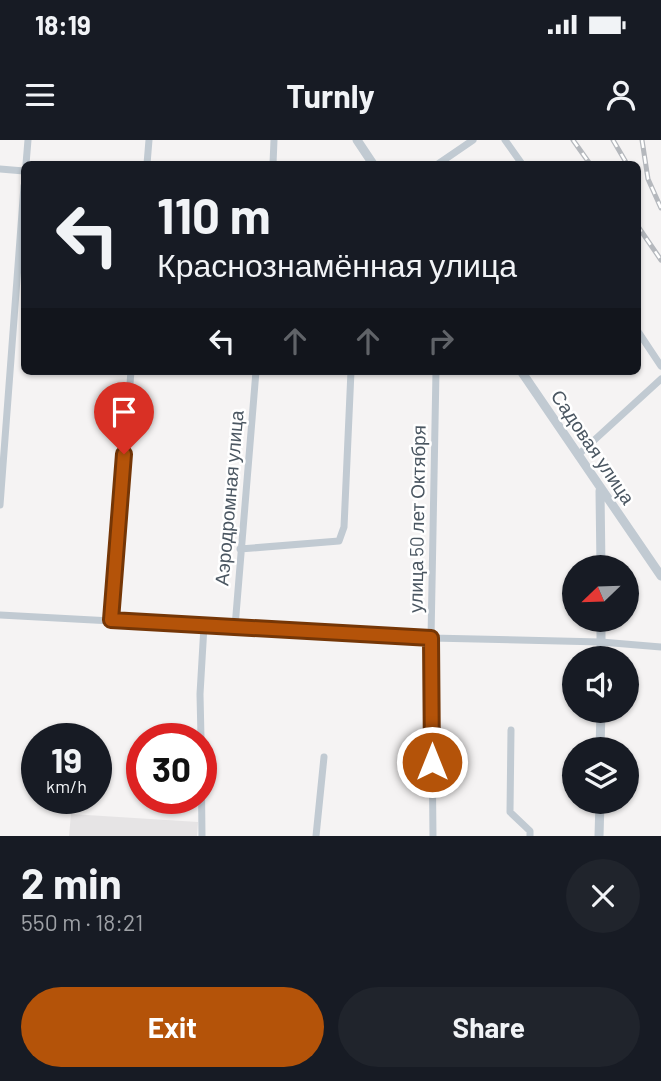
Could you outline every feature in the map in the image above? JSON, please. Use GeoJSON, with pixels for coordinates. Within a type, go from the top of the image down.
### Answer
{"type":"FeatureCollection","features":[{"type":"Feature","properties":{"kind":"street"},"geometry":{"type":"LineString","coordinates":[[26,161],[28,140]]}},
{"type":"Feature","properties":{"kind":"street"},"geometry":{"type":"LineString","coordinates":[[147,161],[149,140]]}},
{"type":"Feature","properties":{"kind":"street"},"geometry":{"type":"LineString","coordinates":[[273,161],[274,140]]}},
{"type":"Feature","properties":{"kind":"street"},"geometry":{"type":"LineString","coordinates":[[357,140],[371,161]]}},
{"type":"Feature","properties":{"kind":"street"},"geometry":{"type":"LineString","coordinates":[[442,161],[473,140]]}},
{"type":"Feature","properties":{"kind":"street"},"geometry":{"type":"LineString","coordinates":[[505,140],[520,161]]}},
{"type":"Feature","properties":{"kind":"street"},"geometry":{"type":"LineString","coordinates":[[0,169],[21,172]]}},
{"type":"Feature","properties":{"kind":"street"},"geometry":{"type":"LineString","coordinates":[[0,505],[21,226]]}},
{"type":"Feature","properties":{"kind":"street"},"geometry":{"type":"LineString","coordinates":[[641,336],[661,366]]}},
{"type":"Feature","properties":{"kind":"street"},"geometry":{"type":"LineString","coordinates":[[111,620],[131,375]]}},
{"type":"Feature","properties":{"kind":"street","name":"Аэродромная улица"},"geometry":{"type":"LineString","coordinates":[[235,627],[256,375]]}},
{"type":"Feature","properties":{"kind":"street"},"geometry":{"type":"LineString","coordinates":[[240,549],[339,541],[344,527],[351,375]]}},
{"type":"Feature","properties":{"kind":"street","name":"улица 50 лет Октября"},"geometry":{"type":"LineString","coordinates":[[433,836],[431,638],[436,375]]}},
{"type":"Feature","properties":{"kind":"street","name":"Садовая улица"},"geometry":{"type":"LineString","coordinates":[[524,375],[661,576]]}},
{"type":"Feature","properties":{"kind":"street"},"geometry":{"type":"LineString","coordinates":[[578,455],[661,379]]}},
{"type":"Feature","properties":{"kind":"street"},"geometry":{"type":"LineString","coordinates":[[600,489],[601,555]]}},
{"type":"Feature","properties":{"kind":"street"},"geometry":{"type":"LineString","coordinates":[[0,615],[431,638],[601,642],[661,647]]}},
{"type":"Feature","properties":{"kind":"street"},"geometry":{"type":"LineString","coordinates":[[201,723],[204,626]]}},
{"type":"Feature","properties":{"kind":"street"},"geometry":{"type":"LineString","coordinates":[[601,632],[601,646]]}},
{"type":"Feature","properties":{"kind":"street"},"geometry":{"type":"LineString","coordinates":[[511,730],[510,812],[530,831],[530,836]]}},
{"type":"Feature","properties":{"kind":"street"},"geometry":{"type":"LineString","coordinates":[[316,836],[324,757]]}},
{"type":"Feature","properties":{"kind":"street"},"geometry":{"type":"LineString","coordinates":[[202,814],[202,836]]}},
{"type":"Feature","properties":{"kind":"street"},"geometry":{"type":"LineString","coordinates":[[599,836],[600,814]]}},
{"type":"Feature","properties":{"kind":"shaded area"},"geometry":{"type":"Polygon","coordinates":[[[71,814],[198,822],[197,836],[69,836],[71,814]]]}},
{"type":"Feature","properties":{"kind":"railway"},"geometry":{"type":"LineString","coordinates":[[573,140],[588,161]]}},
{"type":"Feature","properties":{"kind":"railway"},"geometry":{"type":"LineString","coordinates":[[613,140],[625,161]]}},
{"type":"Feature","properties":{"kind":"railway"},"geometry":{"type":"LineString","coordinates":[[642,140],[648,179],[661,208]]}},
{"type":"Feature","properties":{"kind":"railway"},"geometry":{"type":"LineString","coordinates":[[641,231],[661,260]]}},
{"type":"Feature","properties":{"kind":"route"},"geometry":{"type":"LineString","coordinates":[[124,454],[111,620],[431,638],[432,762]]}}]}
